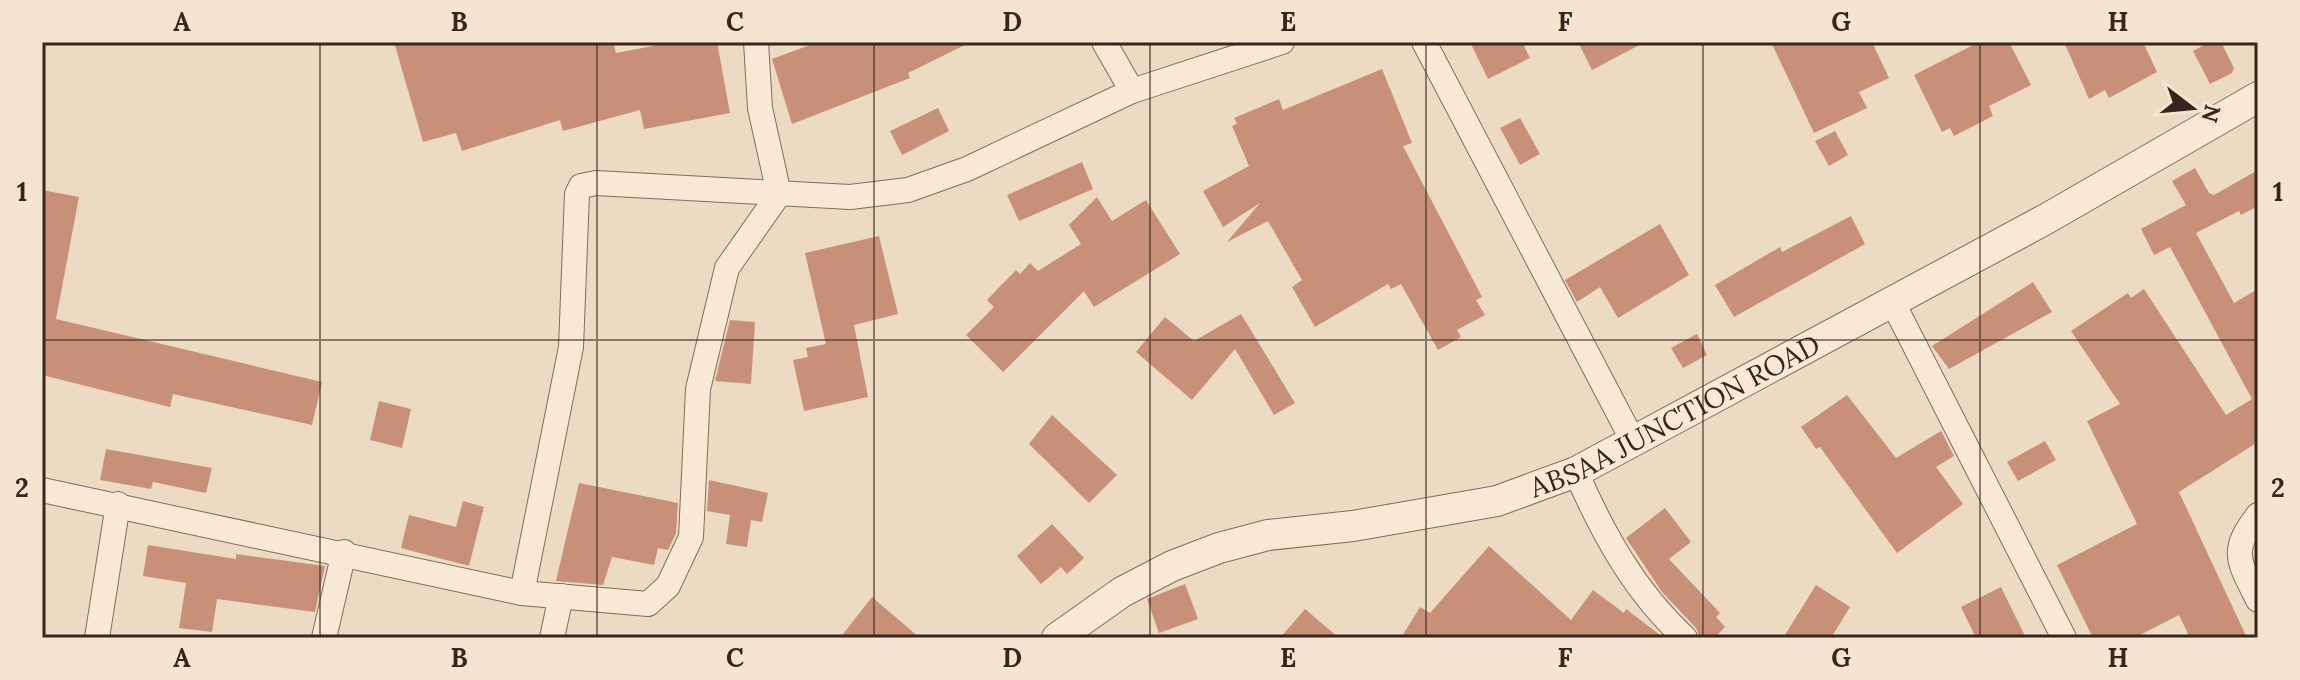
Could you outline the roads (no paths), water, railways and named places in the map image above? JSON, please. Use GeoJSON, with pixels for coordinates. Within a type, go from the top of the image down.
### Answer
{"type":"FeatureCollection","features":[{"type":"Feature","properties":{"kind":"street"},"geometry":{"type":"LineString","coordinates":[[42,490],[344,552],[522,593],[648,604],[668,586],[691,537],[698,389],[727,268],[779,194],[760,108],[756,42]]}},
{"type":"Feature","properties":{"kind":"street"},"geometry":{"type":"LineString","coordinates":[[1104,42],[1132,91]]}},
{"type":"Feature","properties":{"kind":"street"},"geometry":{"type":"LineString","coordinates":[[522,593],[571,347],[577,194],[581,186],[596,183],[850,197],[908,190],[967,169],[1132,91],[1282,42]]}},
{"type":"Feature","properties":{"kind":"street"},"geometry":{"type":"LineString","coordinates":[[1421,44],[1633,441]]}},
{"type":"Feature","properties":{"kind":"street","name":"ABSAA JUNCTION ROAD"},"geometry":{"type":"LineString","coordinates":[[1057,638],[1122,592],[1172,566],[1219,548],[1268,535],[1353,526],[1497,501],[1576,472],[2046,219],[2258,97]]}},
{"type":"Feature","properties":{"kind":"street"},"geometry":{"type":"LineString","coordinates":[[1892,301],[2064,638]]}},
{"type":"Feature","properties":{"kind":"street"},"geometry":{"type":"LineString","coordinates":[[1576,472],[1615,552],[1662,617],[1685,638]]}},
{"type":"Feature","properties":{"kind":"street"},"geometry":{"type":"LineString","coordinates":[[97,638],[118,504]]}},
{"type":"Feature","properties":{"kind":"street"},"geometry":{"type":"LineString","coordinates":[[2258,515],[2241,537],[2240,564],[2258,600]]}},
{"type":"Feature","properties":{"kind":"street"},"geometry":{"type":"LineString","coordinates":[[324,638],[344,552]]}},
{"type":"Feature","properties":{"kind":"street"},"geometry":{"type":"LineString","coordinates":[[552,638],[561,596]]}}]}
